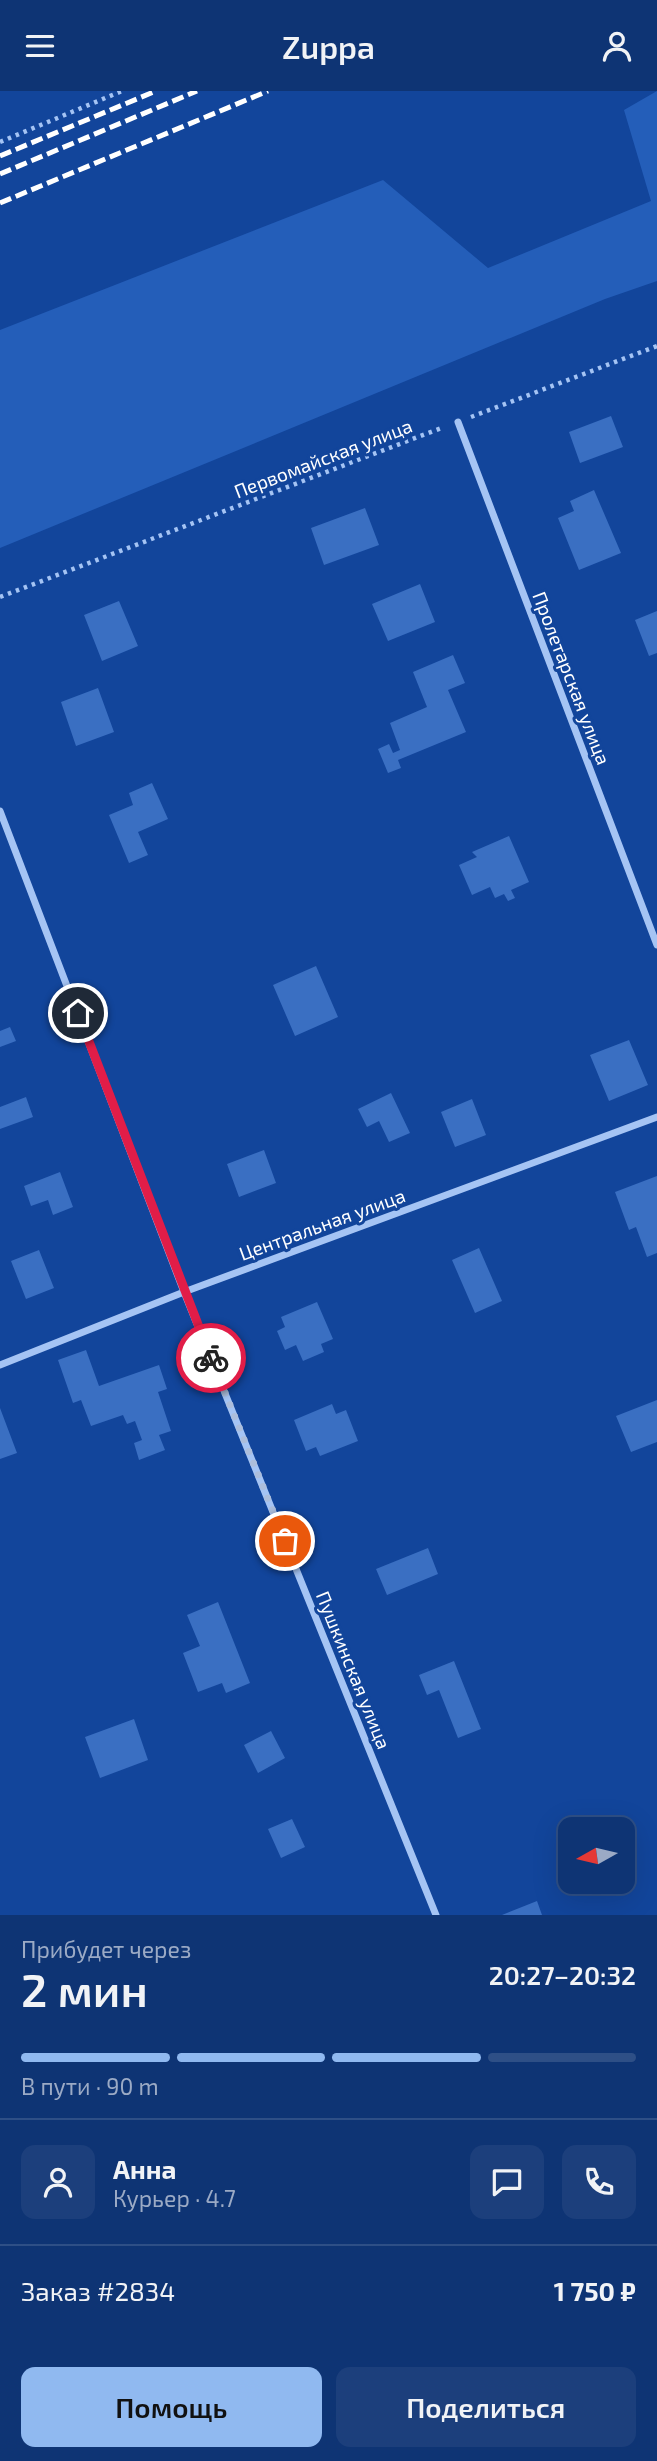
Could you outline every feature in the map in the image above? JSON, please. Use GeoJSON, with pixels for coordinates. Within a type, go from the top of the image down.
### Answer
{"type":"FeatureCollection","features":[{"type":"Feature","properties":{"kind":"street","name":"Пролетарская улица"},"geometry":{"type":"LineString","coordinates":[[458,422],[657,945]]}},
{"type":"Feature","properties":{"kind":"street","name":"Пушкинская улица"},"geometry":{"type":"LineString","coordinates":[[0,810],[184,1292],[436,1915]]}},
{"type":"Feature","properties":{"kind":"street","name":"Центральная улица"},"geometry":{"type":"LineString","coordinates":[[0,1365],[184,1292],[657,1117]]}},
{"type":"Feature","properties":{"kind":"path"},"geometry":{"type":"LineString","coordinates":[[0,142],[122,91]]}},
{"type":"Feature","properties":{"kind":"path","name":"Первомайская улица"},"geometry":{"type":"LineString","coordinates":[[0,597],[657,346]]}},
{"type":"Feature","properties":{"kind":"shaded area"},"geometry":{"type":"Polygon","coordinates":[[[657,91],[657,281],[605,299],[0,548],[0,330],[383,180],[488,268],[651,201],[624,110],[657,91]]]}},
{"type":"Feature","properties":{"kind":"building"},"geometry":{"type":"Polygon","coordinates":[[[611,416],[623,447],[580,463],[569,432],[611,416]]]}},
{"type":"Feature","properties":{"kind":"building"},"geometry":{"type":"Polygon","coordinates":[[[594,490],[621,553],[579,570],[558,518],[574,511],[570,501],[594,490]]]}},
{"type":"Feature","properties":{"kind":"building"},"geometry":{"type":"Polygon","coordinates":[[[365,508],[379,545],[324,565],[311,528],[365,508]]]}},
{"type":"Feature","properties":{"kind":"building"},"geometry":{"type":"Polygon","coordinates":[[[420,584],[435,622],[388,641],[372,604],[420,584]]]}},
{"type":"Feature","properties":{"kind":"building"},"geometry":{"type":"Polygon","coordinates":[[[119,601],[138,646],[102,661],[84,615],[119,601]]]}},
{"type":"Feature","properties":{"kind":"building"},"geometry":{"type":"Polygon","coordinates":[[[657,611],[657,653],[649,656],[635,620],[657,611]]]}},
{"type":"Feature","properties":{"kind":"building"},"geometry":{"type":"Polygon","coordinates":[[[453,655],[465,683],[448,690],[466,732],[398,760],[401,768],[388,773],[378,749],[389,744],[393,753],[400,750],[390,723],[427,707],[413,672],[453,655]]]}},
{"type":"Feature","properties":{"kind":"building"},"geometry":{"type":"Polygon","coordinates":[[[98,688],[114,732],[76,746],[61,702],[98,688]]]}},
{"type":"Feature","properties":{"kind":"building"},"geometry":{"type":"Polygon","coordinates":[[[152,783],[168,819],[138,832],[148,855],[129,863],[109,815],[133,805],[129,793],[152,783]]]}},
{"type":"Feature","properties":{"kind":"building"},"geometry":{"type":"Polygon","coordinates":[[[509,836],[529,882],[511,890],[515,898],[508,901],[504,894],[495,898],[490,887],[472,895],[459,865],[477,857],[472,852],[509,836]]]}},
{"type":"Feature","properties":{"kind":"building"},"geometry":{"type":"Polygon","coordinates":[[[316,966],[338,1017],[295,1036],[273,985],[316,966]]]}},
{"type":"Feature","properties":{"kind":"building"},"geometry":{"type":"Polygon","coordinates":[[[10,1027],[16,1041],[0,1047],[0,1031],[10,1027]]]}},
{"type":"Feature","properties":{"kind":"building"},"geometry":{"type":"Polygon","coordinates":[[[629,1040],[648,1085],[609,1101],[590,1055],[629,1040]]]}},
{"type":"Feature","properties":{"kind":"building"},"geometry":{"type":"Polygon","coordinates":[[[391,1093],[410,1133],[389,1142],[379,1121],[367,1127],[358,1109],[391,1093]]]}},
{"type":"Feature","properties":{"kind":"building"},"geometry":{"type":"Polygon","coordinates":[[[26,1097],[33,1117],[0,1129],[0,1107],[26,1097]]]}},
{"type":"Feature","properties":{"kind":"building"},"geometry":{"type":"Polygon","coordinates":[[[472,1099],[486,1135],[455,1147],[441,1112],[472,1099]]]}},
{"type":"Feature","properties":{"kind":"building"},"geometry":{"type":"Polygon","coordinates":[[[264,1150],[276,1183],[239,1197],[227,1164],[264,1150]]]}},
{"type":"Feature","properties":{"kind":"building"},"geometry":{"type":"Polygon","coordinates":[[[60,1172],[73,1207],[53,1215],[48,1200],[31,1206],[24,1186],[60,1172]]]}},
{"type":"Feature","properties":{"kind":"building"},"geometry":{"type":"Polygon","coordinates":[[[657,1176],[657,1253],[647,1257],[636,1227],[629,1230],[615,1192],[657,1176]]]}},
{"type":"Feature","properties":{"kind":"building"},"geometry":{"type":"Polygon","coordinates":[[[479,1248],[502,1301],[475,1313],[452,1260],[479,1248]]]}},
{"type":"Feature","properties":{"kind":"building"},"geometry":{"type":"Polygon","coordinates":[[[39,1250],[54,1288],[26,1299],[11,1261],[39,1250]]]}},
{"type":"Feature","properties":{"kind":"building"},"geometry":{"type":"Polygon","coordinates":[[[317,1302],[333,1339],[321,1344],[324,1352],[303,1361],[296,1345],[285,1350],[277,1331],[285,1327],[281,1317],[317,1302]]]}},
{"type":"Feature","properties":{"kind":"building"},"geometry":{"type":"Polygon","coordinates":[[[86,1350],[99,1386],[159,1365],[167,1389],[158,1392],[171,1431],[159,1435],[165,1450],[139,1460],[134,1443],[142,1440],[135,1421],[127,1424],[123,1415],[91,1426],[81,1400],[73,1403],[58,1360],[86,1350]]]}},
{"type":"Feature","properties":{"kind":"building"},"geometry":{"type":"Polygon","coordinates":[[[657,1400],[657,1442],[631,1452],[616,1416],[657,1400]]]}},
{"type":"Feature","properties":{"kind":"building"},"geometry":{"type":"Polygon","coordinates":[[[332,1404],[336,1414],[346,1410],[358,1441],[320,1456],[316,1447],[306,1451],[294,1420],[332,1404]]]}},
{"type":"Feature","properties":{"kind":"building"},"geometry":{"type":"Polygon","coordinates":[[[0,1408],[17,1453],[0,1459],[0,1408]]]}},
{"type":"Feature","properties":{"kind":"building"},"geometry":{"type":"Polygon","coordinates":[[[428,1548],[438,1574],[387,1595],[376,1569],[428,1548]]]}},
{"type":"Feature","properties":{"kind":"building"},"geometry":{"type":"Polygon","coordinates":[[[218,1602],[250,1683],[226,1693],[222,1683],[198,1692],[183,1653],[200,1646],[187,1615],[218,1602]]]}},
{"type":"Feature","properties":{"kind":"building"},"geometry":{"type":"Polygon","coordinates":[[[454,1661],[481,1729],[458,1738],[439,1690],[427,1695],[419,1675],[454,1661]]]}},
{"type":"Feature","properties":{"kind":"building"},"geometry":{"type":"Polygon","coordinates":[[[134,1719],[148,1760],[100,1778],[85,1737],[134,1719]]]}},
{"type":"Feature","properties":{"kind":"building"},"geometry":{"type":"Polygon","coordinates":[[[271,1731],[285,1758],[258,1773],[244,1745],[271,1731]]]}},
{"type":"Feature","properties":{"kind":"building"},"geometry":{"type":"Polygon","coordinates":[[[292,1819],[305,1847],[281,1858],[268,1829],[292,1819]]]}},
{"type":"Feature","properties":{"kind":"building"},"geometry":{"type":"Polygon","coordinates":[[[537,1901],[542,1915],[502,1915],[537,1901]]]}},
{"type":"Feature","properties":{"kind":"railway"},"geometry":{"type":"LineString","coordinates":[[0,156],[156,91]]}},
{"type":"Feature","properties":{"kind":"railway"},"geometry":{"type":"LineString","coordinates":[[0,174],[197,91]]}},
{"type":"Feature","properties":{"kind":"railway"},"geometry":{"type":"LineString","coordinates":[[0,203],[268,91]]}},
{"type":"Feature","properties":{"kind":"way so far"},"geometry":{"type":"LineString","coordinates":[[211,1358],[285,1541]]}},
{"type":"Feature","properties":{"kind":"route"},"geometry":{"type":"LineString","coordinates":[[78,1013],[211,1358]]}}]}
